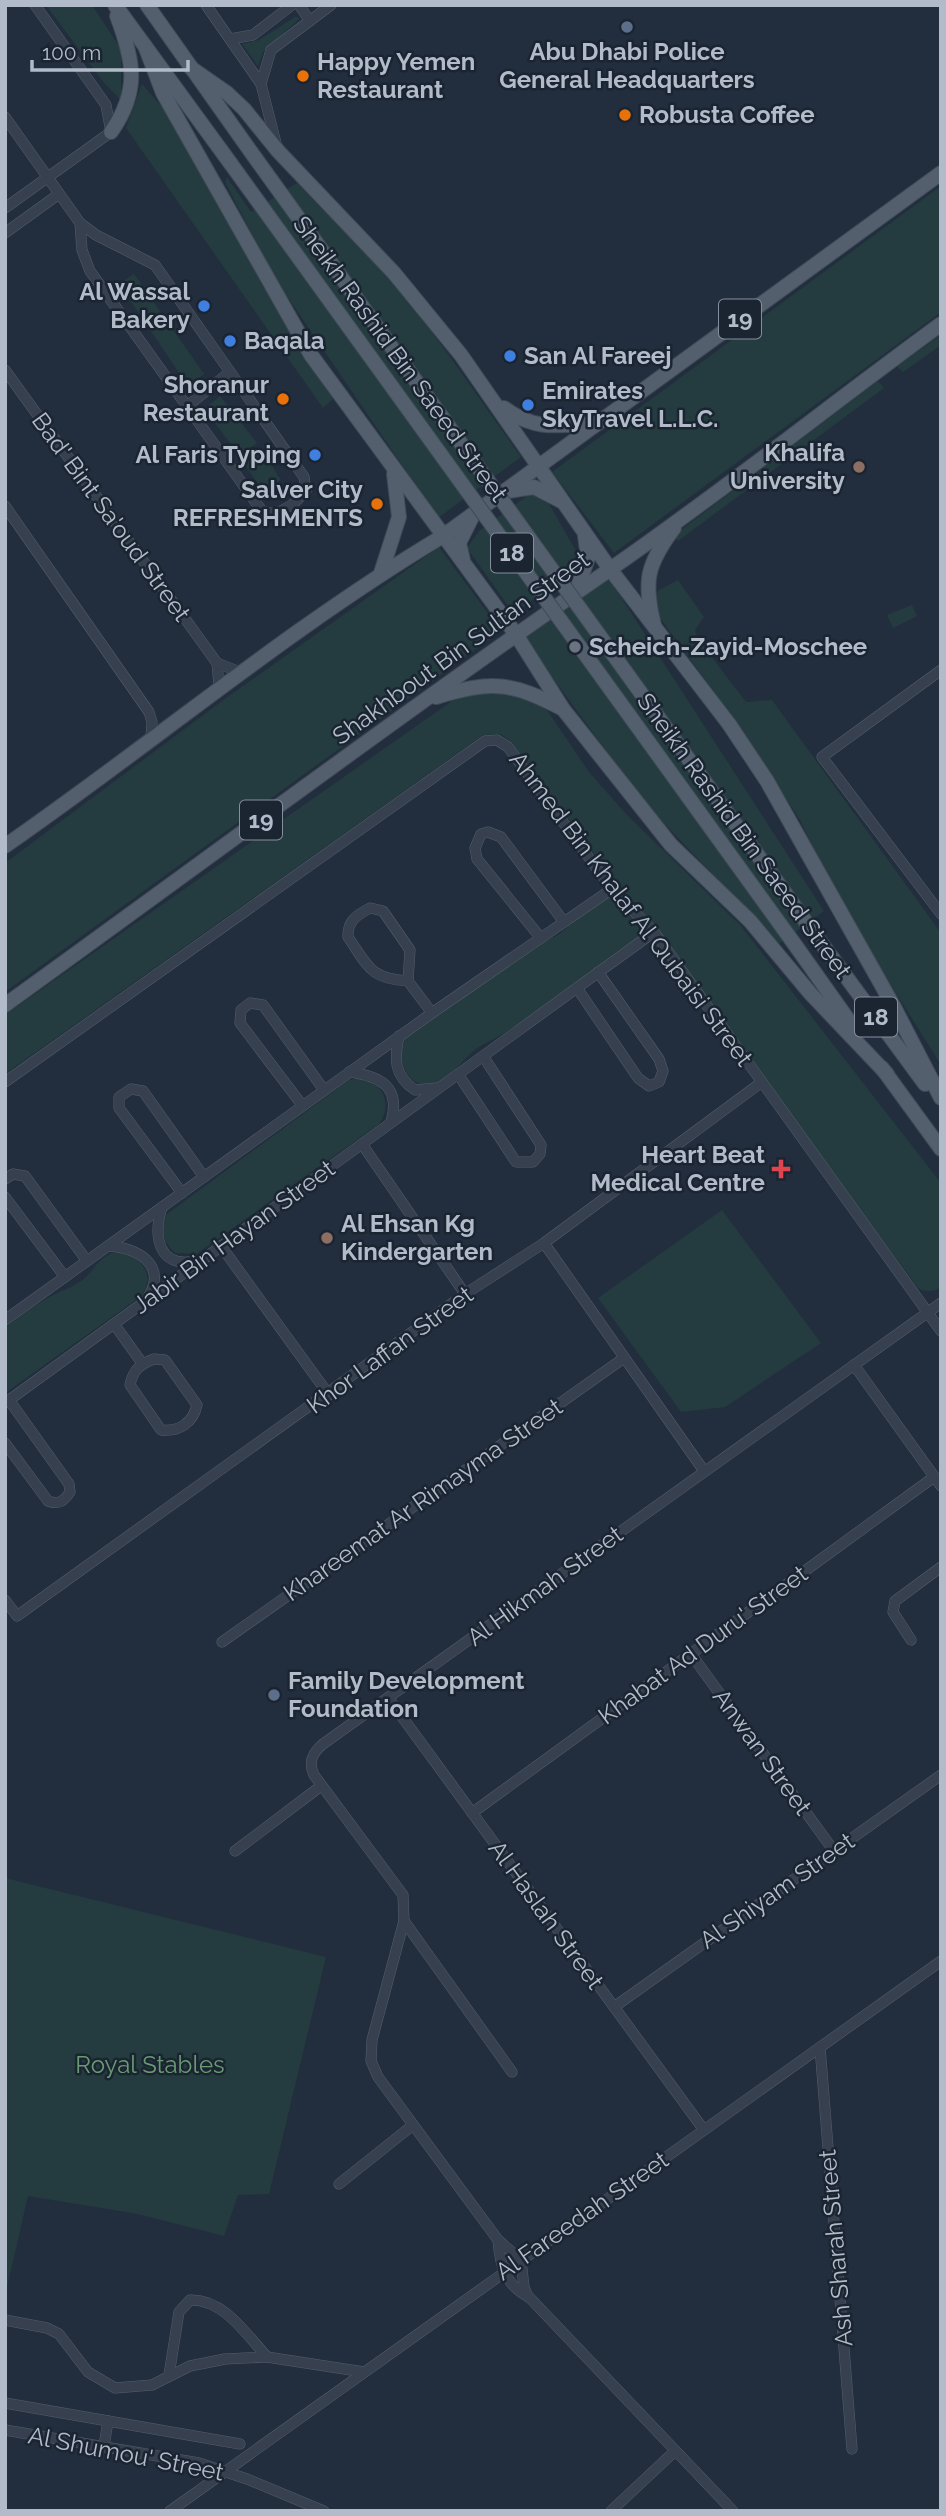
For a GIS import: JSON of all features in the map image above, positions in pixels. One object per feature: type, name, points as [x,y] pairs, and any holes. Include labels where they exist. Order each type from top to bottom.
[{"type":"main road","points":[[111,132],[126,110],[132,65],[114,5]]},
{"type":"main road","name":"Sheikh Rashid Bin Saeed Street","points":[[114,5],[232,164],[941,1149]]},
{"type":"main road","name":"Sheikh Rashid Bin Saeed Street","points":[[147,5],[811,929],[941,1105]]},
{"type":"main road","points":[[145,46],[163,93],[311,355],[496,606],[563,709],[671,845],[750,921],[810,993],[887,1074]]},
{"type":"main road","points":[[191,68],[227,93],[417,299],[540,465],[656,634],[729,724],[767,781],[894,1007],[941,1098]]},
{"type":"main road","name":"19","points":[[5,846],[219,686],[380,573],[443,536],[941,173]]},
{"type":"main road","name":"Shakhbout Bin Sultan Street","points":[[5,1005],[428,700],[515,633],[610,569],[941,324]]},
{"type":"main road","points":[[492,400],[520,420],[536,426],[599,422]]},
{"type":"main road","points":[[380,573],[398,517],[393,469]]},
{"type":"main road","points":[[502,493],[534,487],[566,503]]},
{"type":"main road","points":[[464,563],[459,543],[474,513]]},
{"type":"main road","points":[[656,634],[647,597],[648,575],[660,547],[684,514]]},
{"type":"main road","points":[[576,592],[588,558],[583,530]]},
{"type":"main road","points":[[496,606],[515,617],[544,614]]},
{"type":"main road","points":[[428,700],[467,689],[504,685],[536,695],[563,709]]},
{"type":"street","points":[[5,208],[111,132],[106,105],[35,5]]},
{"type":"street","points":[[206,5],[261,84],[278,151]]},
{"type":"street","points":[[230,39],[253,35],[292,5]]},
{"type":"street","points":[[299,5],[310,20]]},
{"type":"street","points":[[261,84],[271,50],[331,5]]},
{"type":"street","points":[[5,117],[80,223],[112,244],[155,265],[304,477],[306,491],[292,505],[275,514],[262,511],[90,271],[82,250],[80,223]]},
{"type":"street","points":[[5,233],[59,194]]},
{"type":"street","name":"Bad' Bint Sa'oud Street","points":[[5,369],[217,663]]},
{"type":"street","points":[[186,407],[230,372]]},
{"type":"street","points":[[5,506],[149,712],[152,722],[151,737]]},
{"type":"street","points":[[219,686],[217,663],[240,671]]},
{"type":"street","points":[[941,670],[822,757],[941,914]]},
{"type":"street","name":"Ahmed Bin Khalaf Al Qubaisi Street","points":[[5,1082],[485,741],[497,740],[508,747],[612,888],[654,932],[941,1331]]},
{"type":"street","points":[[540,937],[477,859],[475,848],[481,834],[488,832],[501,838],[564,922]]},
{"type":"street","points":[[5,1320],[302,1105],[612,888]]},
{"type":"street","points":[[408,981],[386,980],[374,975],[348,937],[350,922],[359,914],[370,908],[383,911],[410,950],[408,981],[432,1013]]},
{"type":"street","name":"Jabir Bin Hayan Street","points":[[5,1443],[47,1502],[55,1504],[65,1500],[70,1492],[69,1484],[7,1401],[654,932]]},
{"type":"street","points":[[577,988],[638,1078],[649,1086],[659,1082],[663,1071],[659,1059],[598,972]]},
{"type":"street","points":[[302,1105],[240,1023],[242,1010],[250,1003],[263,1004],[324,1090]]},
{"type":"street","points":[[399,1036],[395,1056],[400,1076],[410,1086],[421,1091],[440,1087]]},
{"type":"street","points":[[458,1074],[516,1161],[533,1162],[540,1154],[541,1145],[483,1056]]},
{"type":"street","points":[[349,1072],[369,1074],[388,1088],[395,1108],[391,1123]]},
{"type":"street","name":"Khor Laffan Street","points":[[5,1600],[17,1616],[328,1395],[464,1294],[544,1243],[762,1082]]},
{"type":"street","points":[[181,1193],[119,1108],[119,1097],[131,1089],[143,1091],[204,1177]]},
{"type":"street","points":[[362,1143],[464,1294]]},
{"type":"street","points":[[5,1179],[13,1174],[24,1176],[87,1261]]},
{"type":"street","points":[[5,1197],[65,1277]]},
{"type":"street","points":[[162,1207],[156,1234],[158,1245],[173,1259],[186,1263],[201,1260]]},
{"type":"street","points":[[544,1243],[704,1471]]},
{"type":"street","points":[[108,1246],[133,1248],[147,1261],[154,1278],[154,1288],[146,1301]]},
{"type":"street","points":[[221,1246],[328,1395]]},
{"type":"street","name":"Al Hikmah Street","points":[[521,2260],[498,2240],[378,2077],[371,2061],[372,2040],[404,1921],[403,1895],[321,1786],[310,1768],[310,1760],[316,1749],[941,1303]]},
{"type":"street","points":[[114,1324],[142,1363]]},
{"type":"street","name":"Khareemat Ar Rimayma Street","points":[[222,1642],[624,1358]]},
{"type":"street","points":[[154,1359],[165,1360],[197,1405],[195,1415],[185,1425],[171,1431],[161,1430],[130,1385],[132,1374],[142,1363],[154,1359]]},
{"type":"street","points":[[855,1365],[941,1486]]},
{"type":"street","name":"Khabat Ad Duru' Street","points":[[472,1813],[934,1477]]},
{"type":"street","points":[[911,1640],[892,1612],[895,1601],[941,1567]]},
{"type":"street","name":"Anwan Street","points":[[691,1654],[834,1851]]},
{"type":"street","name":"Al Haslah Street","points":[[389,1699],[704,2130]]},
{"type":"street","name":"Al Shiyam Street","points":[[614,2007],[941,1774]]},
{"type":"street","points":[[235,1851],[321,1786]]},
{"type":"street","name":"Al Hikmah Street","points":[[404,1921],[512,2072]]},
{"type":"street","name":"Al Fareedah Street","points":[[170,2511],[941,1961]]},
{"type":"street","name":"Ash Sharah Street","points":[[820,2047],[852,2449]]},
{"type":"street","points":[[338,2184],[413,2125]]},
{"type":"street","name":"Al Hikmah Street","points":[[498,2240],[504,2272]]},
{"type":"street","points":[[521,2260],[524,2287],[529,2297]]},
{"type":"street","points":[[504,2272],[513,2286],[529,2297],[733,2511]]},
{"type":"street","points":[[169,2375],[180,2312],[190,2300],[207,2301],[229,2315],[267,2357]]},
{"type":"street","points":[[5,2320],[47,2328],[59,2334],[88,2372],[115,2388],[152,2385],[190,2366],[225,2359],[267,2357],[365,2372]]},
{"type":"street","points":[[5,2403],[240,2444]]},
{"type":"street","points":[[104,2446],[108,2421]]},
{"type":"street","name":"Al Shumou' Street","points":[[5,2430],[182,2460],[225,2473],[324,2511]]},
{"type":"street","points":[[611,2511],[675,2451]]},
{"type":"green space","points":[[46,5],[92,5],[121,49],[121,100],[104,83]]},
{"type":"green space","points":[[295,17],[300,18],[263,52],[258,66],[242,44],[259,40]]},
{"type":"green space","points":[[142,84],[175,122],[224,206],[262,285],[335,397],[323,408],[126,128]]},
{"type":"green space","points":[[227,177],[251,212],[297,183],[409,299],[521,457],[438,518],[276,280],[225,182]]},
{"type":"green space","points":[[941,186],[941,312],[614,553],[552,472]]},
{"type":"green space","points":[[134,274],[204,374],[188,386],[119,284]]},
{"type":"green space","points":[[941,335],[941,345],[903,372],[897,366]]},
{"type":"green space","points":[[878,381],[884,388],[678,541],[673,536]]},
{"type":"green space","points":[[220,396],[257,443],[240,456],[204,409]]},
{"type":"green space","points":[[262,450],[281,480],[263,492],[243,462]]},
{"type":"green space","points":[[534,491],[544,495],[581,560],[577,566],[518,611],[511,610],[467,548],[479,531]]},
{"type":"green space","points":[[439,547],[501,631],[5,992],[5,863],[226,698]]},
{"type":"green space","points":[[608,577],[824,911],[779,944],[644,802],[524,639]]},
{"type":"green space","points":[[678,580],[704,617],[695,630],[698,639],[746,702],[772,700],[941,933],[941,1065],[838,900],[800,820],[743,731],[657,614],[654,597],[659,590]]},
{"type":"green space","points":[[912,605],[917,616],[893,628],[887,615]]},
{"type":"green space","points":[[501,690],[534,700],[547,710],[589,772],[627,815],[741,926],[941,1183],[941,1287],[930,1291],[918,1288],[512,743],[501,734],[483,735],[5,1074],[5,1015],[452,701],[465,695]]},
{"type":"green space","points":[[611,894],[639,920],[642,927],[638,938],[536,1013],[477,1048],[441,1080],[426,1085],[411,1079],[403,1065],[402,1048],[405,1039],[541,941],[560,934],[585,909]]},
{"type":"green space","points":[[370,1079],[383,1094],[386,1106],[379,1124],[196,1254],[175,1253],[167,1244],[164,1235],[163,1225],[167,1214],[349,1080]]},
{"type":"green space","points":[[722,1210],[821,1343],[725,1407],[681,1412],[598,1298]]},
{"type":"green space","points":[[118,1251],[134,1257],[144,1268],[147,1282],[140,1297],[5,1393],[5,1328],[41,1302],[85,1278],[103,1258]]},
{"type":"green space","name":"Royal Stables","points":[[5,1878],[326,1957],[269,2194],[238,2195],[224,2236],[138,2214],[28,2196],[5,2296]]},
{"type":"place","name":"Abu Dhabi Police General Headquarters","points":[[627,27]]},
{"type":"place","name":"Happy Yemen Restaurant","points":[[303,76]]},
{"type":"place","name":"Robusta Coffee","points":[[625,115]]},
{"type":"place","name":"Al Wassal Bakery","points":[[204,306]]},
{"type":"place","name":"Baqala","points":[[230,341]]},
{"type":"place","name":"San Al Fareej","points":[[510,356]]},
{"type":"place","name":"Shoranur Restaurant","points":[[283,399]]},
{"type":"place","name":"Emirates SkyTravel L.L.C.","points":[[528,405]]},
{"type":"place","name":"Al Faris Typing","points":[[315,455]]},
{"type":"place","name":"Khalifa University","points":[[859,467]]},
{"type":"place","name":"Salver City REFRESHMENTS","points":[[377,504]]},
{"type":"place","name":"Scheich-Zayid-Moschee","points":[[575,647]]},
{"type":"place","name":"Heart Beat Medical Centre","points":[[781,1169]]},
{"type":"place","name":"Al Ehsan Kg Kindergarten","points":[[327,1238]]},
{"type":"place","name":"Family Development Foundation","points":[[274,1695]]}]
